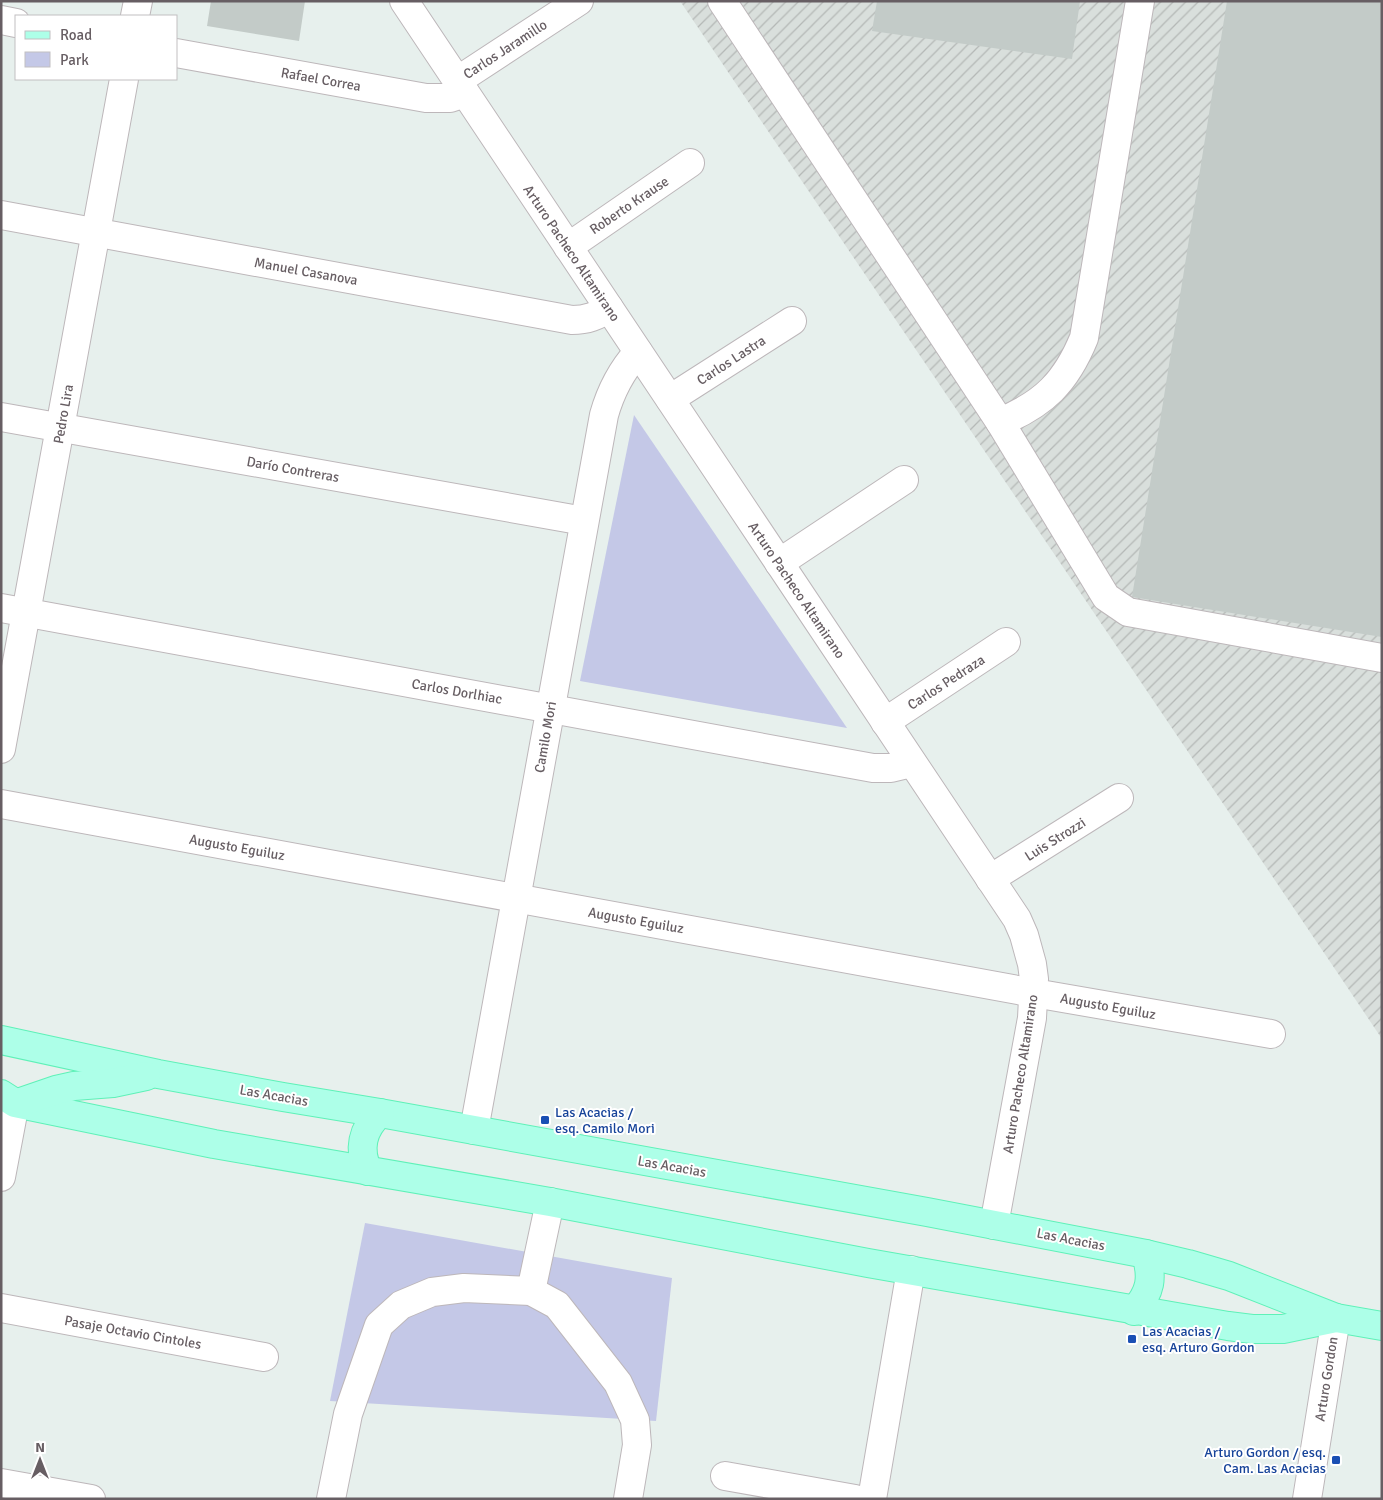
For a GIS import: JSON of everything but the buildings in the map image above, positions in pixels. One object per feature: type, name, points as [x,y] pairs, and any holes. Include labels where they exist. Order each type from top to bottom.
[{"type":"main road","name":"Las Acacias","points":[[1,1040],[158,1074],[474,1130],[1146,1254],[1229,1276],[1336,1318],[1382,1326]]},
{"type":"main road","points":[[6,1100],[65,1088],[113,1083],[158,1074]]},
{"type":"main road","name":"Las Acacias","points":[[6,1100],[214,1144],[550,1202],[1134,1311],[1260,1330],[1283,1329],[1336,1318]]},
{"type":"main road","points":[[368,1171],[363,1161],[363,1140],[368,1126],[380,1113]]},
{"type":"main road","points":[[1134,1311],[1142,1302],[1150,1281],[1150,1267],[1146,1254]]},
{"type":"street","points":[[135,15],[138,1]]},
{"type":"street","name":"Arturo Pacheco Altamirano","points":[[404,1],[1017,919],[1024,935],[1032,964],[1034,994],[1032,1018],[1016,1113],[994,1225]]},
{"type":"street","name":"Carlos Jaramillo","points":[[461,87],[579,1]]},
{"type":"street","points":[[722,1],[1000,422],[1106,597],[1128,612],[1382,658]]},
{"type":"street","points":[[1000,422],[1037,404],[1052,390],[1066,374],[1084,338],[1140,1]]},
{"type":"street","points":[[1,20],[15,23]]},
{"type":"street","name":"Rafael Correa","points":[[178,52],[426,98],[450,98],[461,87]]},
{"type":"street","name":"Pedro Lira","points":[[1,749],[14,611],[60,428],[124,80]]},
{"type":"street","name":"Roberto Krause","points":[[568,247],[690,163]]},
{"type":"street","name":"Manuel Casanova","points":[[1,215],[572,320],[588,319],[599,315],[609,308]]},
{"type":"street","name":"Carlos Lastra","points":[[670,399],[792,321]]},
{"type":"street","name":"Camilo Mori","points":[[474,1130],[604,415],[609,396],[622,372],[638,352]]},
{"type":"street","name":"Darío Contreras","points":[[1,417],[584,521]]},
{"type":"street","points":[[778,563],[904,480]]},
{"type":"street","name":"Carlos Dorlhiac","points":[[14,611],[873,768],[891,768],[912,763]]},
{"type":"street","name":"Carlos Pedraza","points":[[885,722],[1006,642]]},
{"type":"street","name":"Luis Strozzi","points":[[990,879],[1119,798]]},
{"type":"street","name":"Augusto Eguiluz","points":[[1,804],[1034,994],[1271,1034]]},
{"type":"street","points":[[1,1177],[6,1100]]},
{"type":"street","points":[[531,1291],[550,1202]]},
{"type":"street","points":[[872,1499],[911,1270]]},
{"type":"street","points":[[331,1499],[348,1414],[379,1324],[401,1305],[432,1292],[464,1288],[531,1291],[557,1305],[618,1383],[635,1420],[637,1445],[628,1499]]},
{"type":"street","name":"Pasaje Octavio Cintoles","points":[[1,1308],[264,1356]]},
{"type":"street","name":"Arturo Gordon","points":[[1307,1499],[1336,1318]]},
{"type":"street","points":[[725,1476],[855,1499]]},
{"type":"street","points":[[1,1482],[91,1499]]},
{"type":"shaded area","points":[[680,1],[1382,1],[1382,1039],[1339,975]]},
{"type":"green space","points":[[634,415],[847,728],[580,681]]},
{"type":"green space","points":[[365,1223],[672,1278],[656,1421],[330,1401]]},
{"type":"place","name":"Las Acacias / esq. Camilo Mori","points":[[545,1120]]},
{"type":"place","name":"Las Acacias / esq. Arturo Gordon","points":[[1132,1339]]},
{"type":"place","name":"Arturo Gordon / esq. Cam. Las Acacias","points":[[1336,1460]]}]
